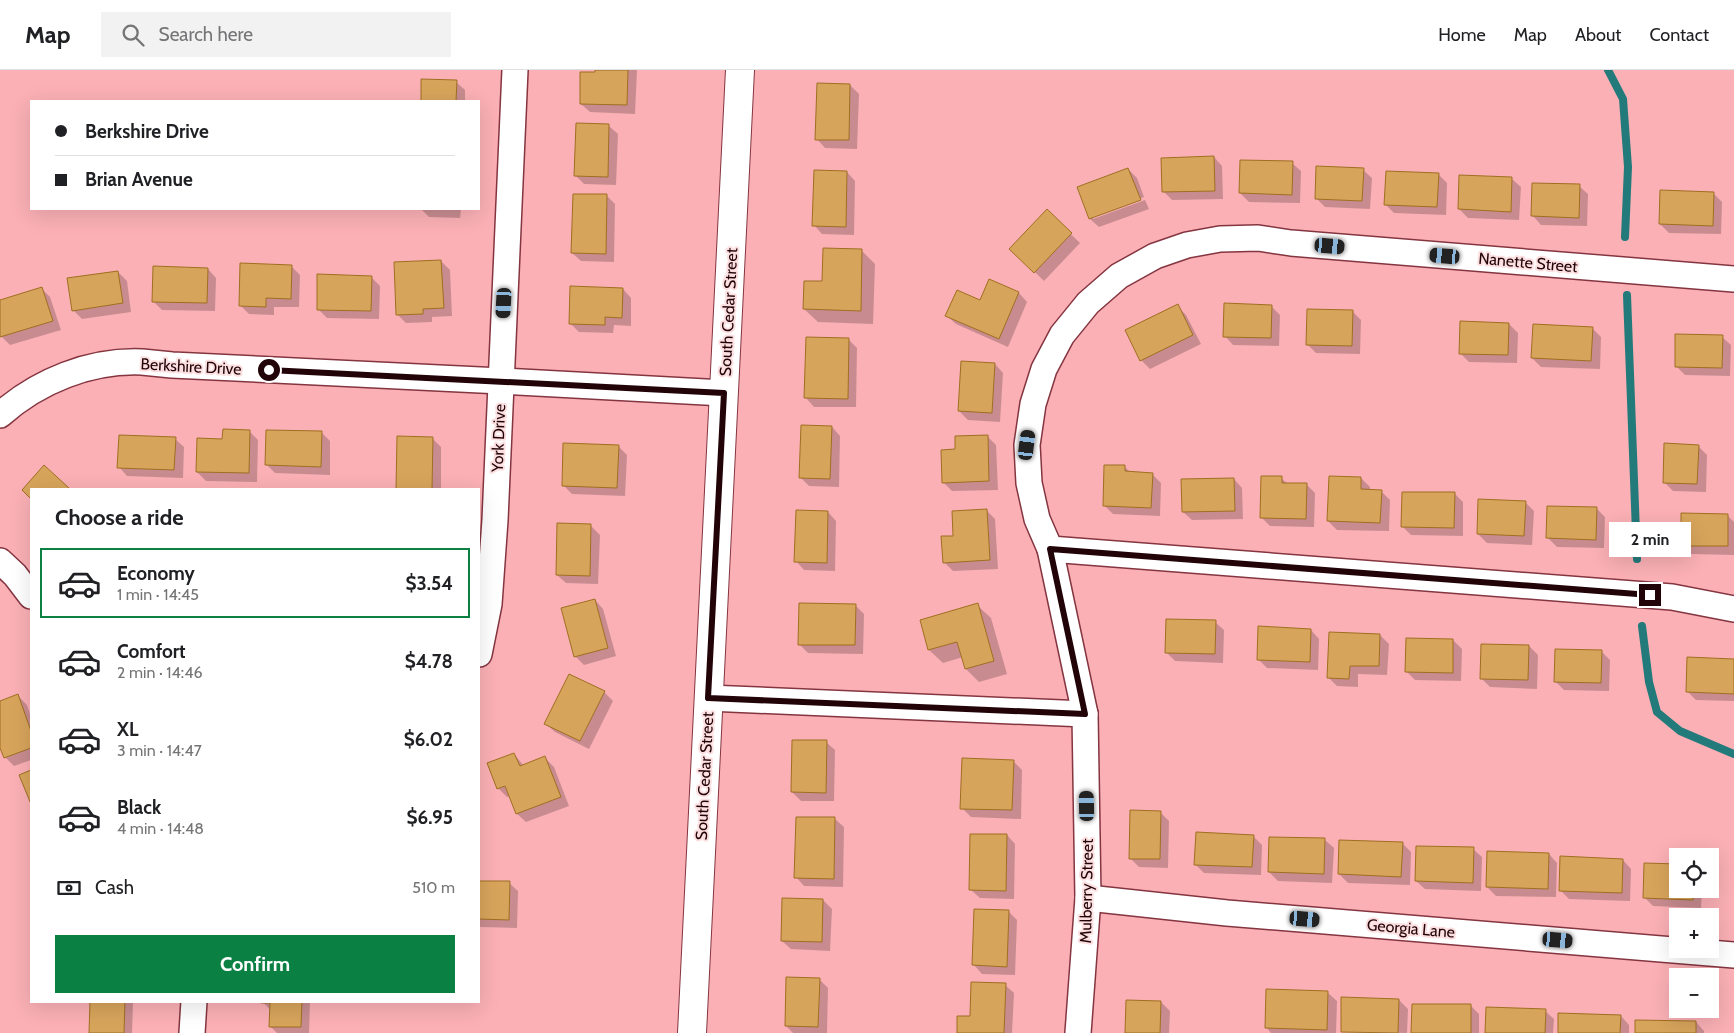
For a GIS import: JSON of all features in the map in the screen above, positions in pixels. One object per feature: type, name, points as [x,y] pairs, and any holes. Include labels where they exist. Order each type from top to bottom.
[{"type":"main road","name":"South Cedar Street","points":[[692,1033],[740,70]]},
{"type":"street","name":"York Drive","points":[[480,649],[489,604],[495,520],[515,70]]},
{"type":"street","name":"Nanette Street","points":[[1145,261],[1187,245],[1220,239],[1258,238],[1291,243],[1734,279]]},
{"type":"street","name":"Mulberry Street","points":[[1078,1033],[1088,898],[1085,714],[1050,549],[1037,519],[1029,482],[1027,445],[1032,404],[1044,369],[1062,335],[1088,303],[1119,276],[1145,261]]},
{"type":"street","name":"Berkshire Drive","points":[[0,415],[14,402],[41,386],[71,373],[105,364],[140,362],[724,393]]},
{"type":"street","points":[[1050,549],[1672,597],[1734,609]]},
{"type":"street","points":[[0,561],[15,575],[30,595]]},
{"type":"street","points":[[708,698],[1085,714]]},
{"type":"street","name":"Georgia Lane","points":[[1088,898],[1227,913],[1734,955]]},
{"type":"street","points":[[192,1033],[194,1003]]},
{"type":"building","points":[[595,70],[628,70],[627,105],[580,104],[580,72],[595,72]]},
{"type":"building","points":[[421,79],[457,80],[456,100],[421,100]]},
{"type":"building","points":[[817,83],[850,84],[849,140],[815,140]]},
{"type":"building","points":[[576,123],[609,124],[608,177],[574,176]]},
{"type":"building","points":[[1214,156],[1215,191],[1162,192],[1161,158]]},
{"type":"building","points":[[1240,160],[1293,161],[1292,195],[1239,193]]},
{"type":"building","points":[[1316,166],[1364,168],[1362,201],[1315,199]]},
{"type":"building","points":[[1128,168],[1141,200],[1089,219],[1077,187]]},
{"type":"building","points":[[814,170],[847,171],[846,227],[812,226]]},
{"type":"building","points":[[1386,171],[1439,173],[1437,207],[1384,205]]},
{"type":"building","points":[[1459,175],[1512,177],[1511,212],[1458,209]]},
{"type":"building","points":[[1532,183],[1580,184],[1579,218],[1531,216]]},
{"type":"building","points":[[1660,190],[1714,192],[1713,226],[1659,224]]},
{"type":"building","points":[[573,194],[607,194],[606,254],[571,253]]},
{"type":"building","points":[[1047,209],[1072,233],[1034,273],[1009,249]]},
{"type":"building","points":[[823,248],[862,249],[861,311],[803,309],[804,281],[822,281]]},
{"type":"building","points":[[441,260],[444,308],[423,309],[423,314],[396,315],[394,262]]},
{"type":"building","points":[[240,263],[292,265],[291,299],[266,298],[266,307],[239,306]]},
{"type":"building","points":[[153,266],[208,268],[207,303],[152,302]]},
{"type":"building","points":[[118,271],[123,303],[72,311],[67,278]]},
{"type":"building","points":[[317,274],[372,276],[371,311],[317,310]]},
{"type":"building","points":[[989,279],[1019,292],[999,339],[945,316],[957,290],[980,300]]},
{"type":"building","points":[[570,286],[623,288],[622,318],[605,317],[605,325],[569,324]]},
{"type":"building","points":[[42,287],[53,321],[0,337],[0,300]]},
{"type":"building","points":[[1224,303],[1272,305],[1271,338],[1223,337]]},
{"type":"building","points":[[1178,304],[1193,335],[1140,361],[1125,330]]},
{"type":"building","points":[[1307,309],[1353,310],[1352,346],[1306,345]]},
{"type":"building","points":[[1460,321],[1509,323],[1508,355],[1459,354]]},
{"type":"building","points":[[1533,324],[1593,327],[1591,361],[1531,358]]},
{"type":"building","points":[[1675,334],[1723,335],[1722,368],[1675,367]]},
{"type":"building","points":[[806,337],[849,338],[848,399],[804,398]]},
{"type":"building","points":[[961,361],[995,363],[992,413],[958,411]]},
{"type":"building","points":[[801,425],[832,426],[830,479],[799,478]]},
{"type":"building","points":[[223,429],[250,430],[249,473],[196,472],[197,438],[222,439]]},
{"type":"building","points":[[266,430],[322,431],[321,467],[265,465]]},
{"type":"building","points":[[119,435],[176,437],[174,470],[117,468]]},
{"type":"building","points":[[988,435],[989,481],[942,483],[941,450],[955,449],[955,436]]},
{"type":"building","points":[[397,436],[433,437],[432,488],[396,488]]},
{"type":"building","points":[[563,443],[619,445],[617,488],[562,486]]},
{"type":"building","points":[[1664,443],[1699,445],[1697,484],[1663,483]]},
{"type":"building","points":[[44,465],[69,488],[30,488],[30,498],[22,490]]},
{"type":"building","points":[[1104,465],[1125,465],[1125,471],[1153,473],[1151,508],[1103,506]]},
{"type":"building","points":[[1261,476],[1282,476],[1282,483],[1307,483],[1306,519],[1260,518]]},
{"type":"building","points":[[1329,476],[1361,477],[1361,489],[1382,490],[1380,523],[1327,521]]},
{"type":"building","points":[[1234,478],[1235,511],[1182,512],[1181,479]]},
{"type":"building","points":[[1402,492],[1455,492],[1454,528],[1401,527]]},
{"type":"building","points":[[1478,499],[1526,501],[1524,536],[1477,534]]},
{"type":"building","points":[[1547,506],[1597,507],[1596,540],[1546,538]]},
{"type":"building","points":[[987,509],[990,560],[943,563],[941,536],[953,536],[952,511]]},
{"type":"building","points":[[796,510],[828,511],[827,563],[794,562]]},
{"type":"building","points":[[1681,513],[1728,514],[1728,546],[1681,546]]},
{"type":"building","points":[[557,523],[591,524],[590,576],[556,575]]},
{"type":"building","points":[[595,599],[608,648],[574,657],[561,608]]},
{"type":"building","points":[[799,603],[856,604],[855,645],[798,645]]},
{"type":"building","points":[[978,603],[994,661],[965,669],[957,642],[928,650],[920,620]]},
{"type":"building","points":[[1166,619],[1216,620],[1215,654],[1165,653]]},
{"type":"building","points":[[1258,626],[1311,629],[1310,662],[1257,660]]},
{"type":"building","points":[[1329,632],[1380,634],[1379,666],[1350,666],[1349,679],[1327,678]]},
{"type":"building","points":[[1406,638],[1453,639],[1453,673],[1405,672]]},
{"type":"building","points":[[1481,644],[1529,645],[1528,680],[1480,679]]},
{"type":"building","points":[[1555,649],[1602,650],[1601,683],[1554,682]]},
{"type":"building","points":[[1687,657],[1734,659],[1734,694],[1686,692]]},
{"type":"building","points":[[569,674],[605,691],[580,741],[544,724]]},
{"type":"building","points":[[18,694],[30,728],[30,748],[4,758],[0,748],[0,701]]},
{"type":"building","points":[[792,740],[827,740],[826,793],[791,792]]},
{"type":"building","points":[[514,753],[520,766],[545,756],[561,797],[516,814],[505,786],[497,789],[487,763]]},
{"type":"building","points":[[962,758],[1014,760],[1012,810],[960,809]]},
{"type":"building","points":[[30,770],[30,802],[19,775]]},
{"type":"building","points":[[1130,810],[1161,811],[1160,859],[1129,859]]},
{"type":"building","points":[[796,817],[835,817],[834,879],[794,878]]},
{"type":"building","points":[[1196,832],[1254,835],[1252,867],[1194,865]]},
{"type":"building","points":[[970,834],[1007,834],[1006,891],[969,890]]},
{"type":"building","points":[[1269,837],[1325,838],[1324,874],[1268,872]]},
{"type":"building","points":[[1339,840],[1403,842],[1401,877],[1338,874]]},
{"type":"building","points":[[1416,846],[1474,847],[1473,883],[1415,881]]},
{"type":"building","points":[[1487,851],[1549,853],[1548,889],[1486,887]]},
{"type":"building","points":[[1560,856],[1623,859],[1622,893],[1559,891]]},
{"type":"building","points":[[1644,863],[1669,864],[1669,898],[1693,898],[1693,900],[1643,898]]},
{"type":"building","points":[[480,881],[510,881],[509,920],[480,919]]},
{"type":"building","points":[[782,898],[823,899],[822,942],[781,941]]},
{"type":"building","points":[[974,909],[1009,910],[1007,967],[972,965]]},
{"type":"building","points":[[786,977],[820,978],[818,1027],[785,1026]]},
{"type":"building","points":[[971,982],[1006,983],[1004,1033],[957,1033],[957,1016],[970,1016]]},
{"type":"building","points":[[1266,989],[1328,991],[1327,1030],[1265,1028]]},
{"type":"building","points":[[1341,997],[1399,999],[1398,1033],[1341,1032]]},
{"type":"building","points":[[1126,1000],[1161,1001],[1160,1033],[1125,1033]]},
{"type":"building","points":[[90,1003],[125,1003],[124,1033],[89,1033]]},
{"type":"building","points":[[270,1003],[302,1003],[301,1027],[269,1027]]},
{"type":"building","points":[[1412,1004],[1471,1004],[1471,1033],[1411,1033]]},
{"type":"building","points":[[1486,1007],[1546,1009],[1545,1033],[1485,1033]]},
{"type":"building","points":[[1558,1013],[1621,1015],[1620,1033],[1558,1033]]},
{"type":"building","points":[[1635,1020],[1696,1021],[1696,1033],[1635,1033]]},
{"type":"waterway","points":[[1608,70],[1623,99],[1628,167],[1625,237]]},
{"type":"waterway","points":[[1627,295],[1637,559]]},
{"type":"waterway","points":[[1642,626],[1649,682],[1657,712],[1680,731],[1734,754]]},
{"type":"route","points":[[269,370],[501,380],[724,393],[708,698],[1085,714],[1050,549],[1650,595]]}]
